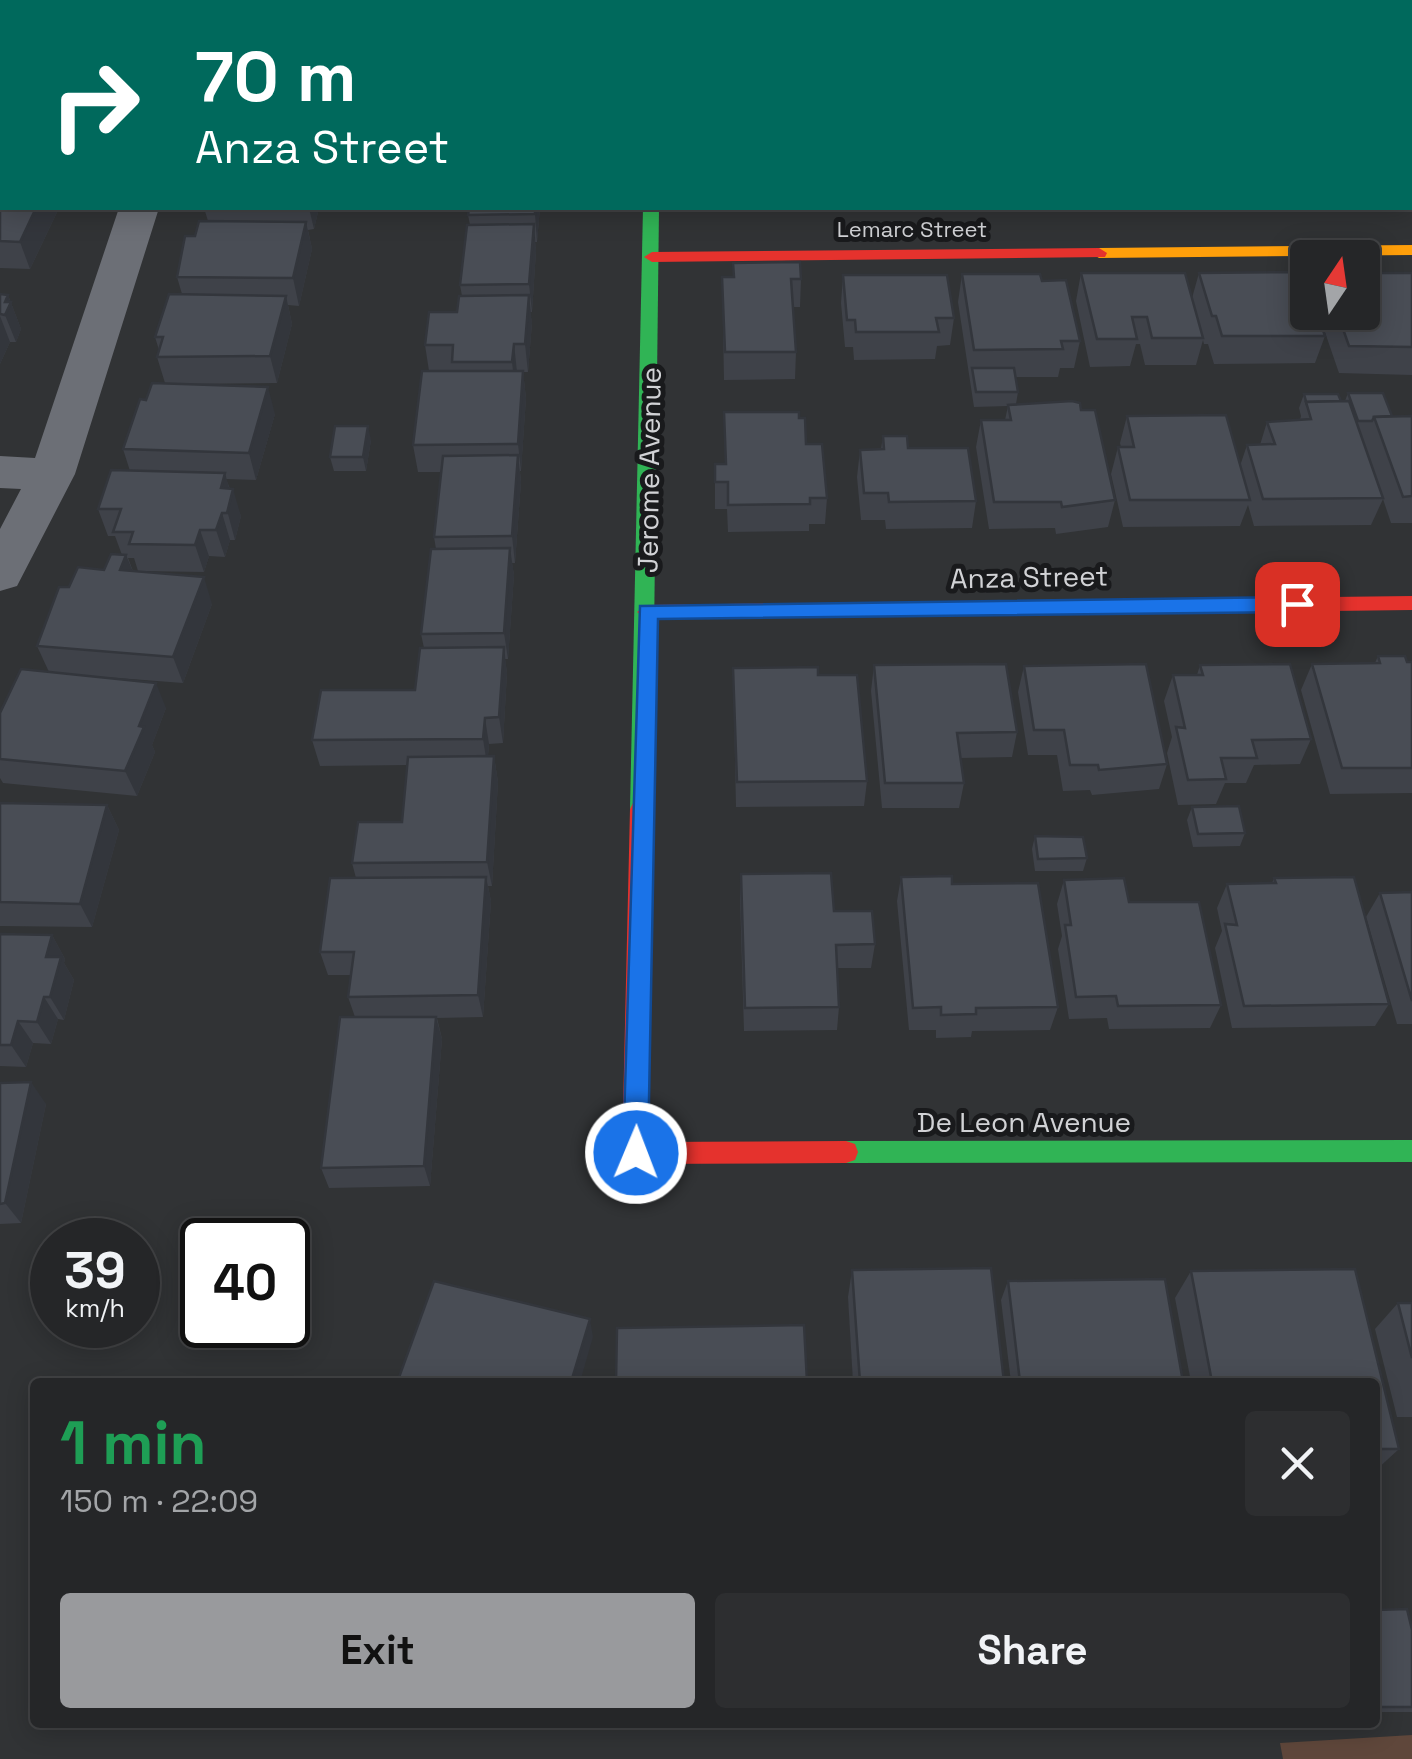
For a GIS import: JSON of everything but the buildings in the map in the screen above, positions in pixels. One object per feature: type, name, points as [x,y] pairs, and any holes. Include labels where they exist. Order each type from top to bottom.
[{"type":"street","points":[[0,574],[52,474],[138,210]]},
{"type":"street","name":"Jerome Avenue","points":[[636,1153],[648,612],[651,210]]},
{"type":"street","name":"Lemarc Street","points":[[652,256],[1412,250]]},
{"type":"street","points":[[0,472],[52,474]]},
{"type":"street","name":"Anza Street","points":[[648,612],[1412,603]]},
{"type":"street","name":"De Leon Avenue","points":[[636,1153],[1412,1150]]},
{"type":"shaded area","points":[[1412,1735],[1412,1759],[1283,1759],[1280,1743]]},
{"type":"traffic: fast","points":[[641,809],[651,210]]},
{"type":"traffic: fast","points":[[846,1152],[1412,1151]]},
{"type":"traffic: slow","points":[[1099,253],[1412,250]]},
{"type":"traffic: jam","points":[[652,257],[1099,253]]},
{"type":"traffic: jam","points":[[647,612],[1412,603]]},
{"type":"traffic: jam","points":[[641,809],[635,1153],[846,1152]]},
{"type":"route","points":[[636,1153],[648,612],[1297,604]]}]
